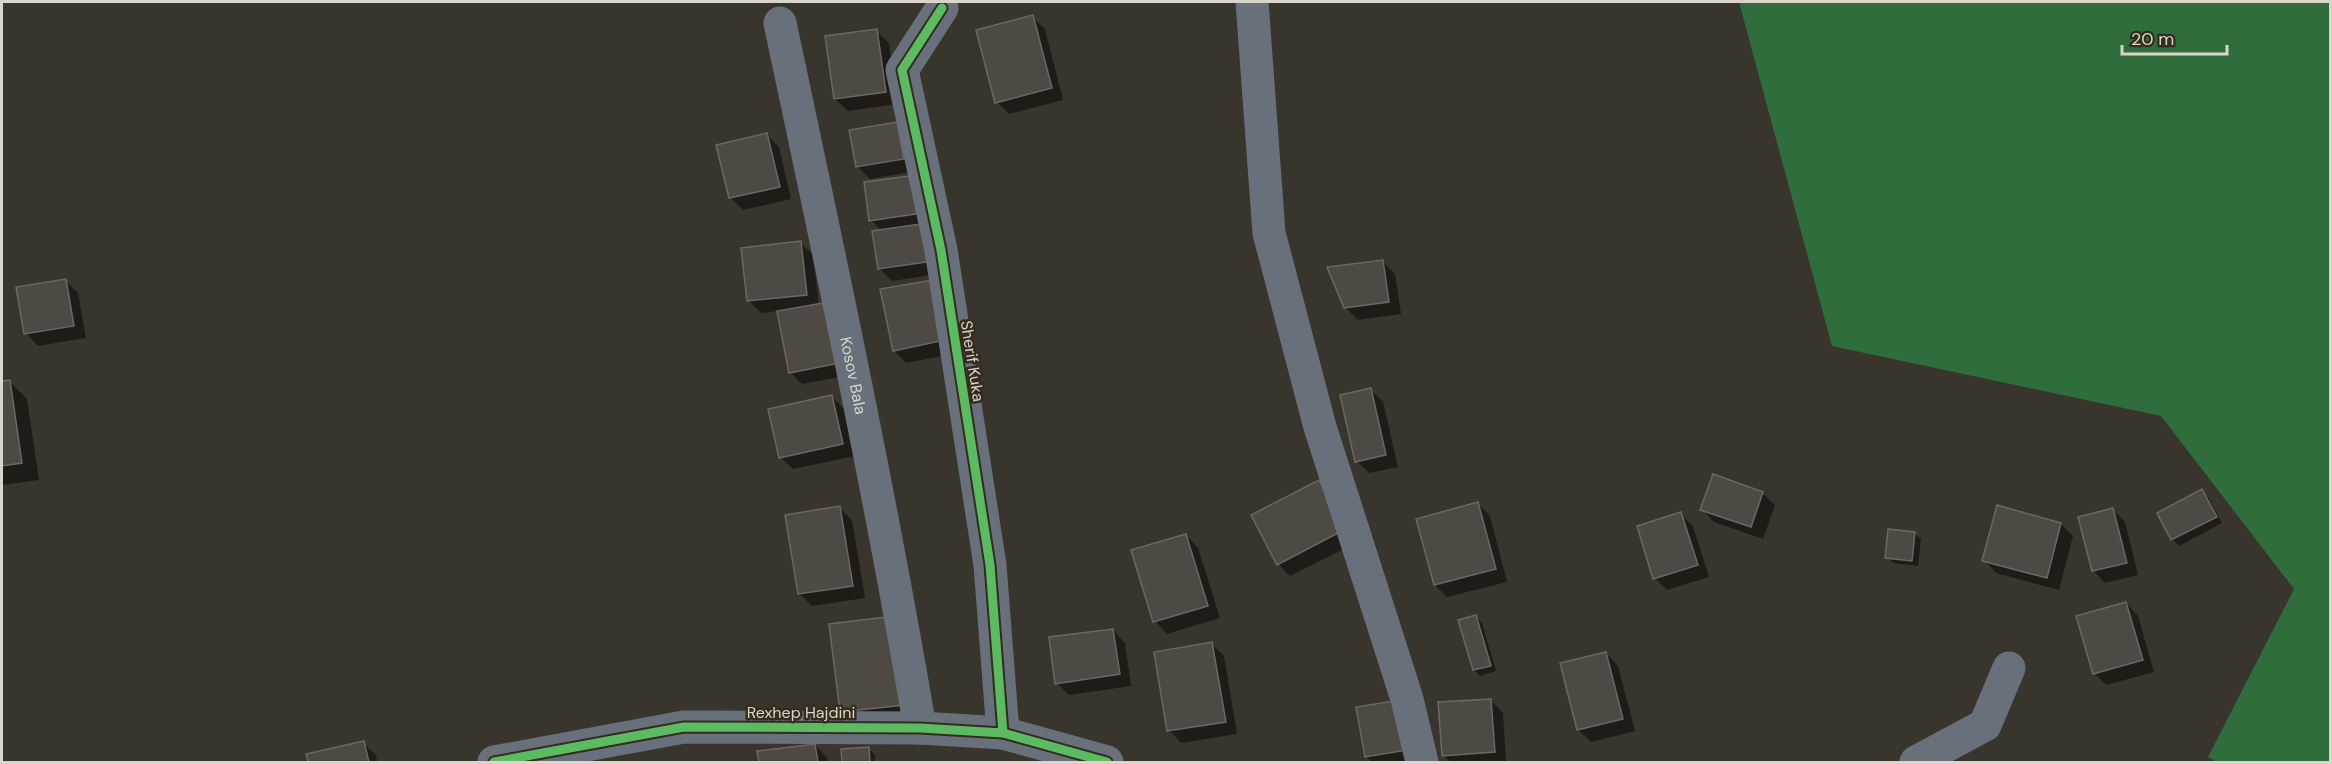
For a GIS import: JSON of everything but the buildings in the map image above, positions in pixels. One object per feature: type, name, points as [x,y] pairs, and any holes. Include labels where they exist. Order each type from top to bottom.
[{"type":"street","points":[[1252,2],[1269,233],[1320,427],[1407,699],[1422,762]]},
{"type":"street","name":"Sherif Kuka","points":[[942,8],[902,70],[940,250],[990,565],[1003,733]]},
{"type":"street","name":"Kosov Bala","points":[[780,23],[859,392],[894,572],[920,728]]},
{"type":"street","points":[[1916,762],[1984,725],[2009,668]]},
{"type":"street","name":"Rexhep Hajdini","points":[[494,762],[684,727],[920,728],[1003,733],[1107,762]]},
{"type":"green space","points":[[1739,2],[2330,2],[2330,762],[2217,762],[2208,757],[2294,589],[2161,416],[1832,346]]},
{"type":"cycle path","points":[[942,8],[902,70],[941,250],[990,565],[1003,733]]},
{"type":"cycle path","points":[[494,762],[684,727],[920,728],[1003,733],[1107,762]]}]
